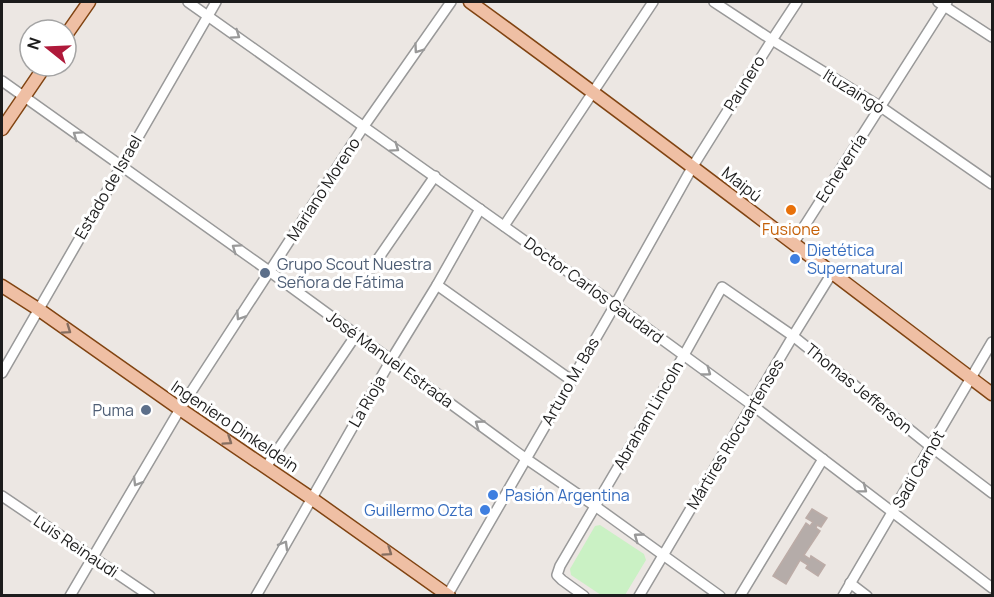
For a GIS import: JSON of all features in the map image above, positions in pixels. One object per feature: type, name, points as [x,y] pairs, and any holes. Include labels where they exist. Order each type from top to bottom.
[{"type":"main road","points":[[78,18],[89,2]]},
{"type":"main road","name":"Maipú","points":[[470,2],[594,91],[993,394]]},
{"type":"main road","points":[[2,129],[36,78]]},
{"type":"main road","name":"Ingeniero Dinkeldein","points":[[2,286],[448,595]]},
{"type":"street","name":"Doctor Carlos Gaudard","points":[[188,2],[615,305],[752,405],[993,588]]},
{"type":"street","name":"Estado de Israel","points":[[2,373],[216,2]]},
{"type":"street","name":"Mariano Moreno","points":[[70,596],[180,409],[364,126],[452,2]]},
{"type":"street","points":[[504,226],[653,2]]},
{"type":"street","name":"Ituzaingó","points":[[714,2],[880,108],[993,184]]},
{"type":"street","name":"Paunero","points":[[693,166],[797,2]]},
{"type":"street","points":[[943,3],[993,37]]},
{"type":"street","name":"Echeverría","points":[[793,244],[880,108],[943,3]]},
{"type":"street","name":"José Manuel Estrada","points":[[2,81],[269,271],[525,459],[720,596]]},
{"type":"street","name":"Arturo M. Bas","points":[[448,595],[693,166]]},
{"type":"street","points":[[371,269],[435,176]]},
{"type":"street","name":"La Rioja","points":[[255,596],[480,209]]},
{"type":"street","name":"Mártires Riocuartenses","points":[[639,596],[832,273]]},
{"type":"street","points":[[437,285],[571,380]]},
{"type":"street","name":"Thomas Jefferson","points":[[722,287],[793,336],[930,446],[993,493]]},
{"type":"street","name":"Abraham Lincoln","points":[[584,596],[557,575],[560,567],[722,287]]},
{"type":"street","points":[[266,467],[356,335]]},
{"type":"street","name":"Sadi Carnot","points":[[843,596],[993,342]]},
{"type":"street","points":[[740,596],[823,459]]},
{"type":"street","name":"Luis Reinaudi","points":[[2,496],[150,596]]},
{"type":"street","points":[[850,583],[867,596]]},
{"type":"green space","points":[[600,525],[644,554],[646,560],[625,595],[601,595],[571,575],[570,569],[595,526]]},
{"type":"building","points":[[812,509],[827,518],[821,527],[817,525],[816,528],[820,531],[804,555],[810,559],[811,556],[825,565],[818,576],[806,568],[808,565],[800,560],[786,584],[773,576],[806,523],[810,526],[813,522],[806,518]]},
{"type":"place","name":"Fusione","points":[[791,210]]},
{"type":"place","name":"Dietética Supernatural","points":[[795,259]]},
{"type":"place","name":"Grupo Scout Nuestra Señora de Fátima","points":[[265,273]]},
{"type":"place","name":"Puma","points":[[146,410]]},
{"type":"place","name":"Pasión Argentina","points":[[493,495]]},
{"type":"place","name":"Guillermo Ozta","points":[[485,510]]}]
